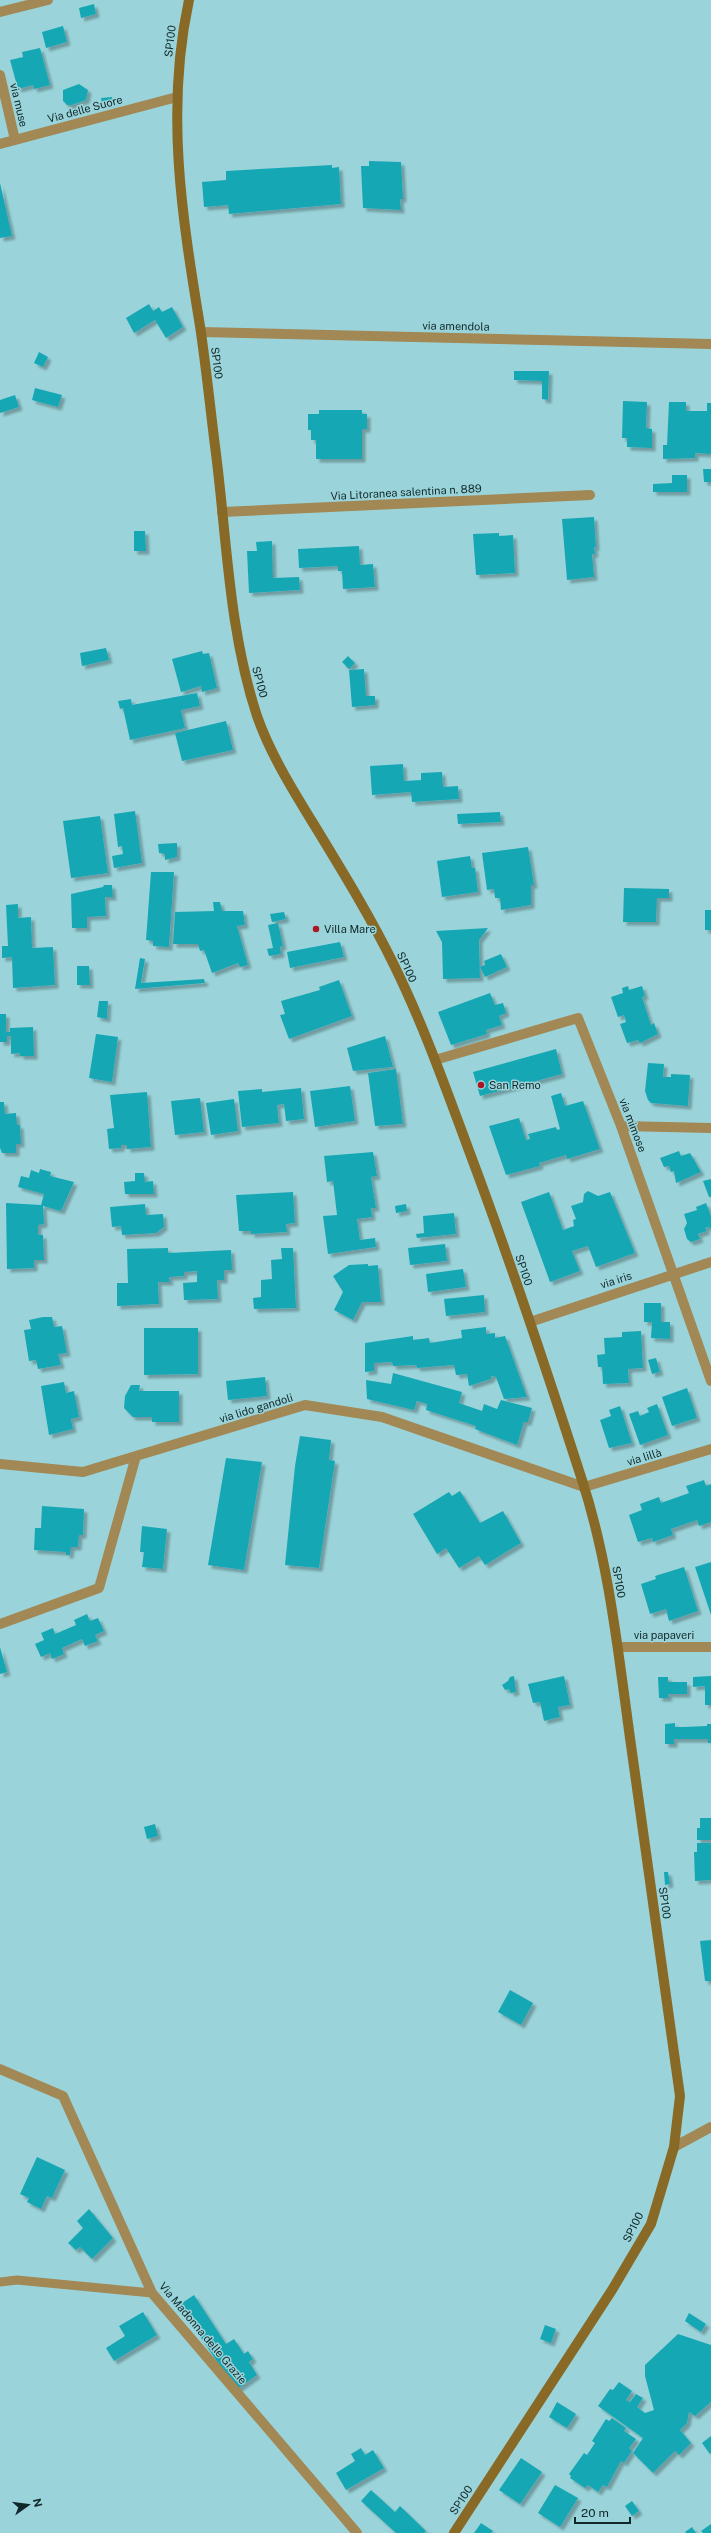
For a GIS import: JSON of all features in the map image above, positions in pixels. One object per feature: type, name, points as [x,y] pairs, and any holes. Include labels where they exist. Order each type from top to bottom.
[{"type":"main road","name":"SP100","points":[[189,0],[183,30],[177,97],[177,162],[183,224],[201,332],[237,642],[258,719],[286,779],[365,911],[395,967],[435,1060],[530,1322],[584,1487],[604,1566],[618,1647],[680,2096],[674,2147],[651,2224],[612,2290],[454,2533]]},
{"type":"street","points":[[0,12],[48,0]]},
{"type":"street","name":"via muse","points":[[0,75],[16,140]]},
{"type":"street","name":"Via delle Suore","points":[[0,144],[177,97]]},
{"type":"street","name":"via amendola","points":[[201,332],[711,344]]},
{"type":"street","name":"Via Litoranea salentina n. 889","points":[[222,512],[590,495]]},
{"type":"street","name":"via mimose","points":[[435,1060],[578,1018],[621,1126],[675,1274],[711,1381]]},
{"type":"street","points":[[621,1126],[711,1128]]},
{"type":"street","name":"via iris","points":[[530,1322],[711,1262]]},
{"type":"street","name":"via lido gandoli","points":[[0,1464],[83,1472],[305,1405],[382,1417],[584,1487]]},
{"type":"street","name":"via lillà","points":[[584,1487],[711,1449]]},
{"type":"street","points":[[0,1624],[98,1588],[136,1456]]},
{"type":"street","name":"via papaveri","points":[[618,1647],[711,1647]]},
{"type":"street","name":"Via Madonna delle Grazie","points":[[0,2069],[63,2096],[152,2293],[357,2533]]},
{"type":"street","points":[[674,2147],[711,2127]]},
{"type":"lane","points":[[0,2282],[17,2280],[152,2293]]},
{"type":"building","points":[[94,4],[96,14],[81,18],[79,8]]},
{"type":"building","points":[[63,26],[67,42],[46,48],[42,32]]},
{"type":"building","points":[[40,48],[50,85],[34,89],[33,85],[18,89],[10,60],[23,57],[22,52]]},
{"type":"building","points":[[79,84],[88,90],[86,100],[72,105],[67,105],[63,101],[63,90]]},
{"type":"building","points":[[112,97],[113,102],[102,104],[101,98]]},
{"type":"building","points":[[369,161],[401,162],[403,199],[400,199],[401,210],[363,208],[361,166],[369,166]]},
{"type":"building","points":[[332,165],[332,168],[339,167],[341,204],[229,214],[228,205],[204,207],[202,182],[226,180],[226,171]]},
{"type":"building","points":[[0,183],[12,236],[0,238]]},
{"type":"building","points":[[149,304],[153,311],[159,307],[162,312],[172,307],[183,327],[166,338],[155,320],[134,333],[126,318]]},
{"type":"building","points":[[39,352],[48,357],[43,367],[34,363]]},
{"type":"building","points":[[514,371],[549,371],[548,400],[542,399],[542,381],[514,380]]},
{"type":"building","points":[[35,388],[62,395],[58,407],[32,400]]},
{"type":"building","points":[[15,395],[19,407],[0,413],[0,400]]},
{"type":"building","points":[[623,401],[647,402],[646,428],[652,429],[652,448],[627,447],[627,438],[622,438]]},
{"type":"building","points":[[669,402],[686,402],[686,411],[707,411],[707,403],[711,403],[711,454],[695,453],[695,458],[663,459],[663,445],[667,445]]},
{"type":"building","points":[[319,410],[362,410],[362,414],[367,414],[367,429],[362,429],[362,459],[316,459],[316,440],[311,440],[311,430],[308,430],[308,414],[319,414]]},
{"type":"building","points":[[703,469],[711,469],[711,482],[704,482]]},
{"type":"building","points":[[672,475],[687,475],[687,492],[653,492],[653,484],[672,483]]},
{"type":"building","points":[[594,517],[596,547],[594,547],[595,554],[592,554],[594,577],[567,580],[562,519]]},
{"type":"building","points":[[134,531],[145,531],[146,551],[134,551]]},
{"type":"building","points":[[499,533],[499,536],[513,535],[515,573],[476,575],[473,534]]},
{"type":"building","points":[[272,541],[273,578],[299,577],[300,590],[249,593],[247,551],[257,551],[256,542]]},
{"type":"building","points":[[359,546],[360,565],[373,564],[375,587],[343,589],[342,571],[338,571],[338,566],[299,568],[298,549]]},
{"type":"building","points":[[106,648],[109,660],[82,666],[80,653]]},
{"type":"building","points":[[202,651],[203,654],[209,653],[217,688],[202,692],[201,686],[181,692],[172,659]]},
{"type":"building","points":[[348,656],[355,663],[349,669],[342,662]]},
{"type":"building","points":[[364,669],[366,696],[375,696],[375,705],[352,707],[349,670]]},
{"type":"building","points":[[197,693],[200,706],[181,710],[185,728],[130,740],[123,708],[120,709],[118,701],[131,699],[132,705]]},
{"type":"building","points":[[226,721],[233,750],[182,761],[175,733]]},
{"type":"building","points":[[403,764],[404,781],[421,780],[421,773],[442,772],[443,787],[458,786],[459,799],[412,802],[411,792],[372,795],[370,766]]},
{"type":"building","points":[[135,811],[142,863],[114,868],[112,856],[123,854],[122,846],[118,847],[114,814]]},
{"type":"building","points":[[500,812],[501,822],[458,824],[457,814]]},
{"type":"building","points":[[100,816],[108,873],[71,878],[63,821]]},
{"type":"building","points":[[177,843],[177,857],[165,860],[165,854],[159,853],[158,844]]},
{"type":"building","points":[[528,847],[534,885],[531,885],[531,905],[501,910],[500,898],[495,898],[494,889],[487,890],[482,853]]},
{"type":"building","points":[[470,856],[472,868],[475,868],[478,892],[442,897],[437,861]]},
{"type":"building","points":[[151,872],[174,872],[169,947],[153,946],[153,941],[146,940]]},
{"type":"building","points":[[104,885],[112,885],[113,897],[105,897],[106,916],[87,917],[87,928],[72,928],[71,894],[103,887]]},
{"type":"building","points":[[624,888],[669,889],[669,898],[657,898],[656,922],[623,922]]},
{"type":"building","points":[[213,902],[220,902],[222,911],[243,911],[245,925],[237,926],[248,965],[240,967],[238,963],[212,973],[204,950],[200,951],[198,944],[173,944],[175,912],[214,911]]},
{"type":"building","points":[[18,904],[18,918],[31,917],[32,948],[53,947],[55,985],[13,988],[12,957],[2,958],[2,946],[8,946],[6,905]]},
{"type":"building","points":[[705,910],[711,910],[711,930],[705,930]]},
{"type":"building","points":[[284,912],[286,919],[272,922],[270,914]]},
{"type":"building","points":[[278,923],[283,946],[280,947],[281,954],[269,956],[267,949],[273,948],[268,925]]},
{"type":"building","points":[[488,928],[479,940],[480,978],[443,979],[442,942],[436,931]]},
{"type":"building","points":[[340,942],[344,957],[290,968],[287,952]]},
{"type":"building","points":[[501,954],[507,967],[485,977],[480,967],[485,965],[484,961]]},
{"type":"building","points":[[140,958],[145,959],[141,983],[204,979],[205,983],[135,989]]},
{"type":"building","points":[[77,966],[89,966],[90,985],[77,985]]},
{"type":"building","points":[[339,980],[352,1016],[289,1039],[280,1015],[285,1014],[281,1001],[320,990],[319,987]]},
{"type":"building","points":[[628,986],[629,990],[642,986],[645,996],[642,997],[651,1025],[654,1023],[658,1034],[640,1043],[638,1040],[627,1043],[620,1024],[626,1022],[624,1015],[618,1017],[611,997],[623,993],[622,988]]},
{"type":"building","points":[[490,993],[495,1005],[503,1003],[506,1013],[499,1016],[502,1025],[486,1030],[487,1034],[451,1045],[438,1012]]},
{"type":"building","points":[[99,1001],[108,1001],[107,1019],[97,1017]]},
{"type":"building","points":[[0,1014],[6,1014],[6,1032],[10,1032],[10,1028],[33,1027],[34,1056],[20,1056],[20,1053],[11,1054],[11,1036],[7,1036],[7,1042],[0,1042]]},
{"type":"building","points":[[96,1034],[118,1037],[112,1082],[89,1078]]},
{"type":"building","points":[[385,1036],[393,1067],[353,1071],[347,1048]]},
{"type":"building","points":[[556,1049],[562,1074],[480,1096],[473,1072]]},
{"type":"building","points":[[648,1063],[664,1064],[663,1077],[671,1077],[671,1074],[690,1075],[688,1106],[651,1103],[648,1100],[645,1091]]},
{"type":"building","points":[[396,1069],[403,1124],[375,1126],[368,1073]]},
{"type":"building","points":[[350,1086],[355,1121],[315,1127],[310,1091]]},
{"type":"building","points":[[301,1088],[304,1119],[286,1121],[284,1104],[277,1105],[279,1123],[242,1127],[238,1091],[262,1089],[262,1092]]},
{"type":"building","points":[[147,1092],[151,1147],[127,1149],[127,1145],[121,1145],[121,1148],[109,1149],[107,1129],[114,1128],[110,1095]]},
{"type":"building","points":[[561,1093],[565,1106],[583,1101],[600,1149],[567,1159],[566,1155],[539,1163],[540,1166],[506,1175],[489,1126],[519,1118],[526,1140],[530,1139],[528,1134],[556,1127],[557,1130],[560,1129],[551,1096]]},
{"type":"building","points":[[200,1098],[204,1132],[175,1135],[171,1101]]},
{"type":"building","points":[[234,1099],[238,1131],[211,1135],[206,1103]]},
{"type":"building","points":[[0,1102],[4,1102],[5,1114],[16,1113],[17,1125],[20,1125],[21,1144],[16,1144],[16,1153],[2,1153],[0,1148]]},
{"type":"building","points":[[679,1151],[681,1156],[690,1153],[701,1172],[676,1183],[674,1171],[671,1172],[669,1166],[664,1167],[660,1158]]},
{"type":"building","points":[[373,1152],[377,1176],[371,1177],[376,1208],[371,1208],[372,1217],[357,1219],[360,1240],[375,1238],[376,1247],[328,1254],[323,1216],[337,1215],[333,1181],[327,1182],[324,1156]]},
{"type":"building","points":[[40,1169],[51,1172],[50,1176],[74,1182],[61,1211],[43,1206],[44,1224],[38,1225],[38,1235],[43,1235],[44,1260],[34,1260],[34,1268],[7,1269],[6,1203],[41,1205],[44,1194],[18,1187],[21,1176],[29,1178],[31,1170],[39,1173]]},
{"type":"building","points":[[135,1173],[144,1173],[145,1182],[153,1181],[154,1194],[125,1194],[124,1182],[135,1181]]},
{"type":"building","points":[[711,1179],[711,1197],[709,1197],[703,1181]]},
{"type":"building","points":[[588,1191],[598,1196],[610,1192],[635,1253],[596,1267],[588,1246],[572,1251],[580,1271],[550,1282],[521,1202],[549,1192],[563,1230],[574,1226],[573,1220],[576,1219],[571,1206],[583,1202],[584,1194]]},
{"type":"building","points":[[293,1192],[295,1223],[286,1224],[287,1232],[251,1234],[251,1231],[239,1231],[236,1195]]},
{"type":"building","points":[[706,1203],[711,1216],[711,1229],[709,1227],[705,1228],[707,1231],[698,1234],[700,1239],[691,1242],[687,1239],[684,1229],[687,1223],[684,1214],[697,1210],[696,1207]]},
{"type":"building","points":[[145,1204],[146,1215],[163,1214],[164,1227],[156,1233],[122,1235],[121,1226],[112,1227],[110,1207]]},
{"type":"building","points":[[406,1204],[407,1211],[396,1213],[395,1206]]},
{"type":"building","points":[[454,1213],[456,1234],[417,1238],[416,1234],[424,1233],[423,1216]]},
{"type":"building","points":[[445,1244],[447,1261],[410,1265],[408,1248]]},
{"type":"building","points":[[168,1248],[168,1253],[231,1250],[232,1270],[224,1270],[224,1280],[217,1280],[218,1299],[184,1300],[183,1283],[197,1282],[197,1271],[184,1272],[184,1276],[169,1277],[170,1282],[158,1282],[159,1304],[117,1306],[117,1283],[128,1283],[127,1249]]},
{"type":"building","points":[[281,1248],[293,1248],[296,1308],[254,1309],[253,1298],[261,1297],[261,1280],[272,1279],[271,1260],[282,1259]]},
{"type":"building","points":[[368,1264],[368,1266],[378,1265],[381,1302],[362,1302],[353,1320],[334,1310],[343,1292],[333,1276],[349,1265]]},
{"type":"building","points":[[463,1269],[466,1287],[428,1292],[426,1274]]},
{"type":"building","points":[[484,1295],[485,1312],[446,1316],[444,1299]]},
{"type":"building","points":[[644,1303],[661,1303],[661,1322],[670,1322],[670,1339],[651,1338],[652,1322],[644,1322]]},
{"type":"building","points":[[52,1317],[54,1327],[62,1326],[67,1353],[58,1354],[61,1365],[38,1369],[36,1360],[29,1361],[24,1330],[31,1329],[29,1320]]},
{"type":"building","points":[[486,1327],[486,1334],[495,1333],[495,1338],[505,1336],[527,1397],[504,1399],[496,1377],[491,1376],[491,1379],[469,1386],[467,1374],[456,1375],[454,1365],[417,1368],[416,1365],[393,1366],[392,1362],[374,1363],[374,1371],[365,1372],[365,1343],[413,1336],[413,1340],[429,1338],[430,1343],[462,1338],[461,1330]]},
{"type":"building","points":[[144,1328],[198,1328],[198,1374],[144,1375]]},
{"type":"building","points":[[641,1331],[643,1368],[628,1369],[629,1383],[603,1384],[602,1367],[598,1367],[597,1355],[605,1354],[604,1338],[622,1337],[622,1332]]},
{"type":"building","points":[[656,1358],[660,1372],[652,1374],[648,1360]]},
{"type":"building","points":[[393,1373],[462,1392],[459,1403],[482,1411],[484,1404],[497,1409],[501,1400],[532,1408],[528,1422],[524,1422],[517,1445],[475,1429],[476,1426],[426,1410],[427,1404],[417,1401],[414,1410],[367,1399],[366,1380],[391,1384]]},
{"type":"building","points":[[265,1377],[267,1396],[228,1400],[226,1381]]},
{"type":"building","points":[[64,1382],[66,1393],[74,1391],[79,1417],[71,1419],[73,1429],[49,1435],[41,1386]]},
{"type":"building","points":[[131,1385],[140,1385],[139,1391],[179,1391],[179,1422],[152,1422],[152,1417],[133,1417],[124,1408],[125,1396]]},
{"type":"building","points":[[687,1388],[697,1418],[672,1426],[662,1397]]},
{"type":"building","points":[[657,1404],[668,1435],[640,1445],[629,1414],[638,1411],[640,1416],[649,1412],[647,1408]]},
{"type":"building","points":[[620,1406],[632,1443],[609,1448],[600,1420],[611,1416],[609,1410]]},
{"type":"building","points":[[300,1436],[331,1440],[329,1460],[335,1461],[319,1568],[285,1565],[295,1466]]},
{"type":"building","points":[[226,1458],[262,1462],[244,1570],[208,1565]]},
{"type":"building","points":[[704,1480],[706,1486],[711,1484],[711,1522],[699,1526],[697,1520],[671,1529],[673,1535],[653,1542],[652,1538],[638,1542],[629,1515],[642,1510],[640,1504],[659,1497],[661,1503],[689,1493],[686,1486]]},
{"type":"building","points":[[460,1491],[480,1523],[503,1511],[521,1543],[485,1565],[479,1556],[459,1568],[446,1548],[437,1554],[413,1514],[449,1492],[452,1496]]},
{"type":"building","points":[[42,1506],[84,1509],[83,1535],[79,1535],[78,1547],[71,1547],[70,1555],[66,1555],[66,1552],[34,1550],[35,1528],[41,1528]]},
{"type":"building","points":[[142,1526],[167,1529],[163,1569],[142,1567],[144,1552],[140,1552]]},
{"type":"building","points":[[711,1562],[711,1615],[695,1567]]},
{"type":"building","points":[[684,1567],[698,1611],[669,1621],[666,1609],[650,1614],[641,1584],[656,1579],[655,1576]]},
{"type":"building","points":[[87,1614],[90,1621],[98,1618],[104,1631],[95,1635],[98,1641],[85,1646],[82,1639],[62,1648],[64,1654],[52,1659],[50,1653],[41,1657],[35,1644],[44,1640],[41,1633],[53,1628],[55,1634],[76,1625],[74,1620]]},
{"type":"building","points":[[0,1647],[7,1672],[0,1674]]},
{"type":"building","points":[[514,1676],[516,1692],[511,1693],[509,1689],[505,1690],[502,1685],[508,1681],[510,1677]]},
{"type":"building","points":[[564,1676],[570,1705],[558,1707],[560,1717],[544,1721],[540,1702],[533,1703],[528,1684]]},
{"type":"building","points":[[711,1676],[711,1705],[705,1705],[705,1686],[693,1687],[693,1677]]},
{"type":"building","points":[[658,1677],[668,1677],[668,1682],[687,1682],[687,1694],[668,1694],[669,1698],[659,1698]]},
{"type":"building","points":[[675,1723],[675,1727],[707,1726],[707,1724],[711,1724],[711,1743],[708,1743],[708,1739],[674,1739],[674,1744],[665,1744],[665,1724]]},
{"type":"building","points":[[700,1818],[711,1818],[711,1840],[697,1840],[697,1828],[700,1828]]},
{"type":"building","points":[[155,1824],[158,1836],[147,1839],[144,1827]]},
{"type":"building","points":[[697,1843],[711,1843],[711,1880],[695,1881],[694,1852],[697,1852]]},
{"type":"building","points":[[664,1872],[668,1872],[670,1884],[665,1885]]},
{"type":"building","points":[[711,1940],[711,1981],[705,1981],[700,1941]]},
{"type":"building","points":[[510,1990],[533,2003],[521,2025],[498,2012]]},
{"type":"building","points":[[37,2157],[65,2170],[52,2198],[47,2196],[41,2209],[27,2202],[29,2198],[20,2194]]},
{"type":"building","points":[[89,2209],[113,2238],[92,2259],[80,2247],[76,2250],[68,2243],[83,2228],[77,2221]]},
{"type":"building","points":[[194,2295],[226,2344],[234,2339],[244,2354],[248,2351],[253,2359],[249,2362],[257,2375],[236,2390],[179,2305]]},
{"type":"building","points":[[143,2312],[157,2335],[114,2361],[106,2348],[125,2336],[119,2326]]},
{"type":"building","points":[[689,2313],[706,2324],[701,2332],[685,2321]]},
{"type":"building","points":[[545,2325],[556,2329],[551,2343],[540,2339]]},
{"type":"building","points":[[678,2334],[711,2345],[711,2402],[695,2416],[689,2412],[687,2423],[680,2430],[691,2443],[679,2455],[675,2451],[653,2473],[633,2453],[643,2438],[598,2406],[610,2389],[613,2390],[619,2382],[632,2391],[626,2400],[630,2402],[636,2394],[643,2398],[637,2407],[645,2413],[654,2410],[645,2376],[645,2365]]},
{"type":"building","points":[[557,2402],[576,2414],[567,2428],[549,2417]]},
{"type":"building","points":[[612,2418],[626,2428],[624,2431],[636,2439],[629,2448],[632,2451],[624,2463],[621,2461],[607,2487],[603,2485],[598,2492],[588,2485],[585,2488],[570,2478],[571,2476],[569,2474],[584,2453],[587,2455],[595,2443],[592,2441],[606,2419],[609,2421]]},
{"type":"building","points":[[711,2436],[711,2453],[710,2454],[702,2443]]},
{"type":"building","points":[[361,2448],[365,2455],[373,2450],[384,2468],[346,2490],[336,2473],[355,2461],[351,2454]]},
{"type":"building","points":[[521,2458],[542,2472],[520,2504],[499,2490]]},
{"type":"building","points":[[555,2485],[578,2498],[560,2527],[538,2513]]},
{"type":"building","points":[[371,2490],[395,2512],[400,2506],[426,2531],[424,2533],[396,2533],[361,2501]]},
{"type":"building","points":[[632,2501],[639,2511],[632,2516],[625,2506]]},
{"type":"building","points":[[481,2523],[493,2531],[491,2533],[474,2533]]},
{"type":"building","points":[[711,2524],[711,2533],[703,2533],[701,2531]]},
{"type":"building","points":[[692,2527],[696,2533],[685,2532]]},
{"type":"place","name":"Villa Mare","points":[[316,929]]},
{"type":"place","name":"San Remo","points":[[481,1085]]}]
